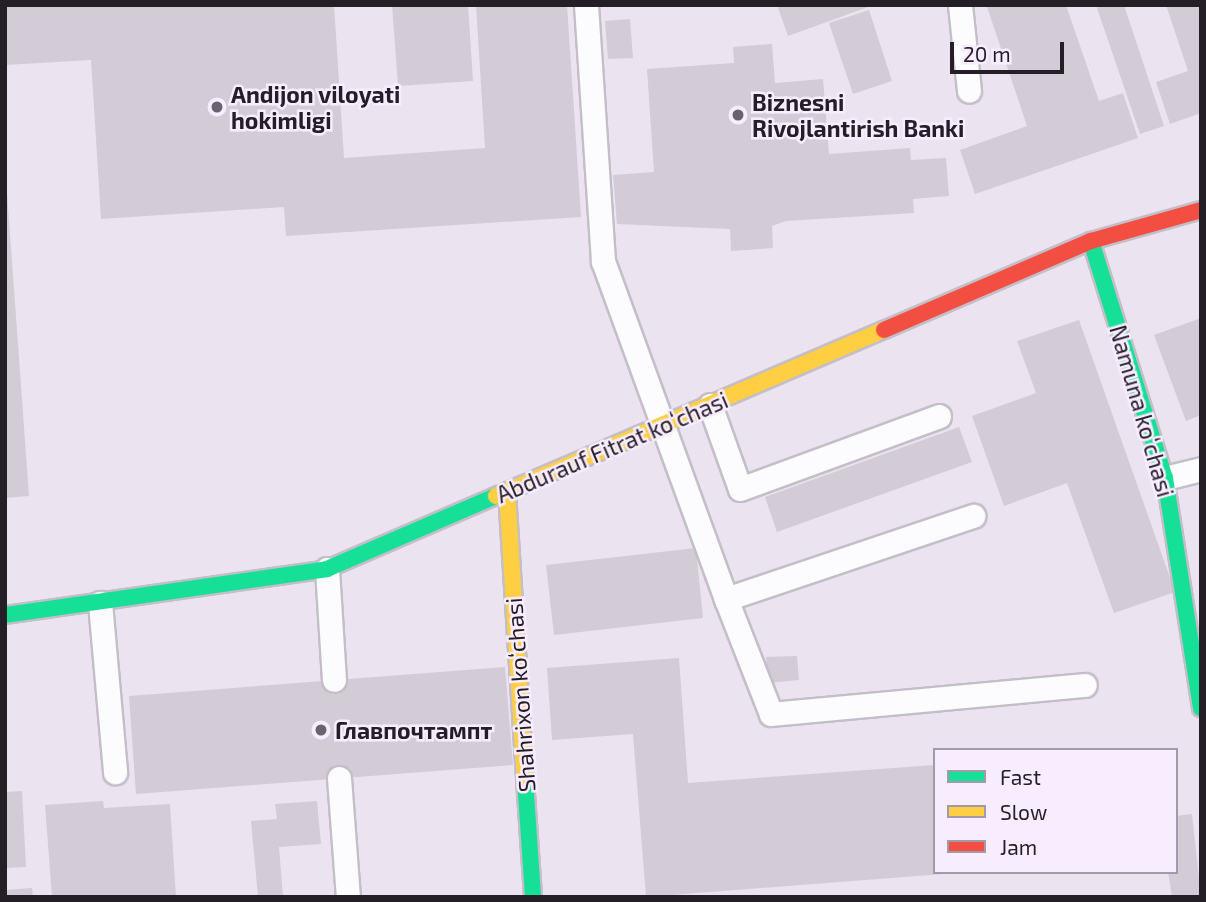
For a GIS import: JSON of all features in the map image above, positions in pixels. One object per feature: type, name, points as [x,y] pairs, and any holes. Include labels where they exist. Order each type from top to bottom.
[{"type":"main road","name":"Abdurauf Fitrat koʻchasi","points":[[5,615],[327,569],[1091,242],[1201,210]]},
{"type":"main road","name":"Namuna koʻchasi","points":[[1091,242],[1166,478],[1201,708]]},
{"type":"main road","name":"Shahrixon koʻchasi","points":[[507,492],[533,897]]},
{"type":"lane","points":[[586,5],[603,261],[661,426],[771,714],[1085,685]]},
{"type":"lane","points":[[960,5],[969,91]]},
{"type":"lane","points":[[710,405],[740,488],[939,416]]},
{"type":"lane","points":[[1166,478],[1201,469]]},
{"type":"lane","points":[[726,599],[973,516]]},
{"type":"lane","points":[[327,569],[334,680]]},
{"type":"lane","points":[[100,603],[115,772]]},
{"type":"lane","points":[[339,778],[348,897]]},
{"type":"building","name":"Andijon vilоyati hоkimligi","points":[[5,5],[334,5],[344,158],[485,148],[476,5],[567,5],[581,217],[286,236],[284,207],[101,219],[91,60],[5,65]]},
{"type":"building","points":[[392,5],[468,5],[473,81],[398,86]]},
{"type":"building","points":[[777,5],[871,5],[871,6],[788,36]]},
{"type":"building","points":[[1066,5],[1099,101],[1123,93],[1138,138],[975,194],[960,150],[1027,126],[987,7]]},
{"type":"building","points":[[1096,5],[1124,5],[1164,126],[1140,134]]},
{"type":"building","points":[[1166,5],[1201,5],[1201,113],[1170,124],[1156,82],[1188,71]]},
{"type":"building","points":[[869,10],[892,81],[853,94],[829,23]]},
{"type":"building","points":[[630,19],[633,58],[608,59],[605,21]]},
{"type":"building","name":"Biznesni Rivojlantirish Banki","points":[[772,44],[775,83],[823,79],[829,154],[910,148],[911,160],[946,158],[949,196],[913,199],[914,213],[786,221],[772,226],[773,248],[731,251],[730,229],[617,224],[613,175],[654,172],[647,69],[734,63],[733,47]]},
{"type":"building","points":[[5,165],[29,496],[5,498]]},
{"type":"building","points":[[1201,318],[1201,415],[1186,421],[1154,335]]},
{"type":"building","points":[[1079,320],[1175,592],[1114,613],[1067,483],[1004,506],[972,416],[1036,393],[1017,341]]},
{"type":"building","points":[[959,427],[972,462],[777,532],[765,497]]},
{"type":"building","points":[[696,548],[703,618],[554,635],[546,565]]},
{"type":"building","points":[[797,656],[799,680],[768,683],[766,657]]},
{"type":"building","points":[[679,658],[688,783],[933,765],[933,874],[943,874],[646,897],[633,734],[552,740],[547,668]]},
{"type":"building","name":"Главпочтампт","points":[[505,667],[513,765],[136,794],[129,696]]},
{"type":"building","points":[[22,791],[26,867],[5,868],[5,792]]},
{"type":"building","points":[[103,801],[104,808],[170,804],[176,897],[52,897],[45,805]]},
{"type":"building","points":[[317,801],[321,844],[279,847],[283,897],[258,897],[251,821],[277,819],[275,804]]},
{"type":"building","points":[[1192,814],[1201,897],[1172,897],[1168,874],[1178,874],[1178,816]]},
{"type":"building","points":[[32,888],[33,897],[5,897],[5,890]]},
{"type":"traffic: fast","points":[[1091,241],[1165,478],[1201,708]]},
{"type":"traffic: fast","points":[[5,615],[327,569],[496,496]]},
{"type":"traffic: fast","points":[[525,779],[533,897]]},
{"type":"traffic: slow","points":[[496,496],[884,330]]},
{"type":"traffic: slow","points":[[507,492],[525,779]]},
{"type":"traffic: jam","points":[[884,330],[1091,241],[1201,210]]},
{"type":"place","name":"Andijon vilоyati hоkimligi","points":[[217,107]]},
{"type":"place","name":"Biznesni Rivojlantirish Banki","points":[[738,115]]},
{"type":"place","name":"Главпочтампт","points":[[321,730]]}]
